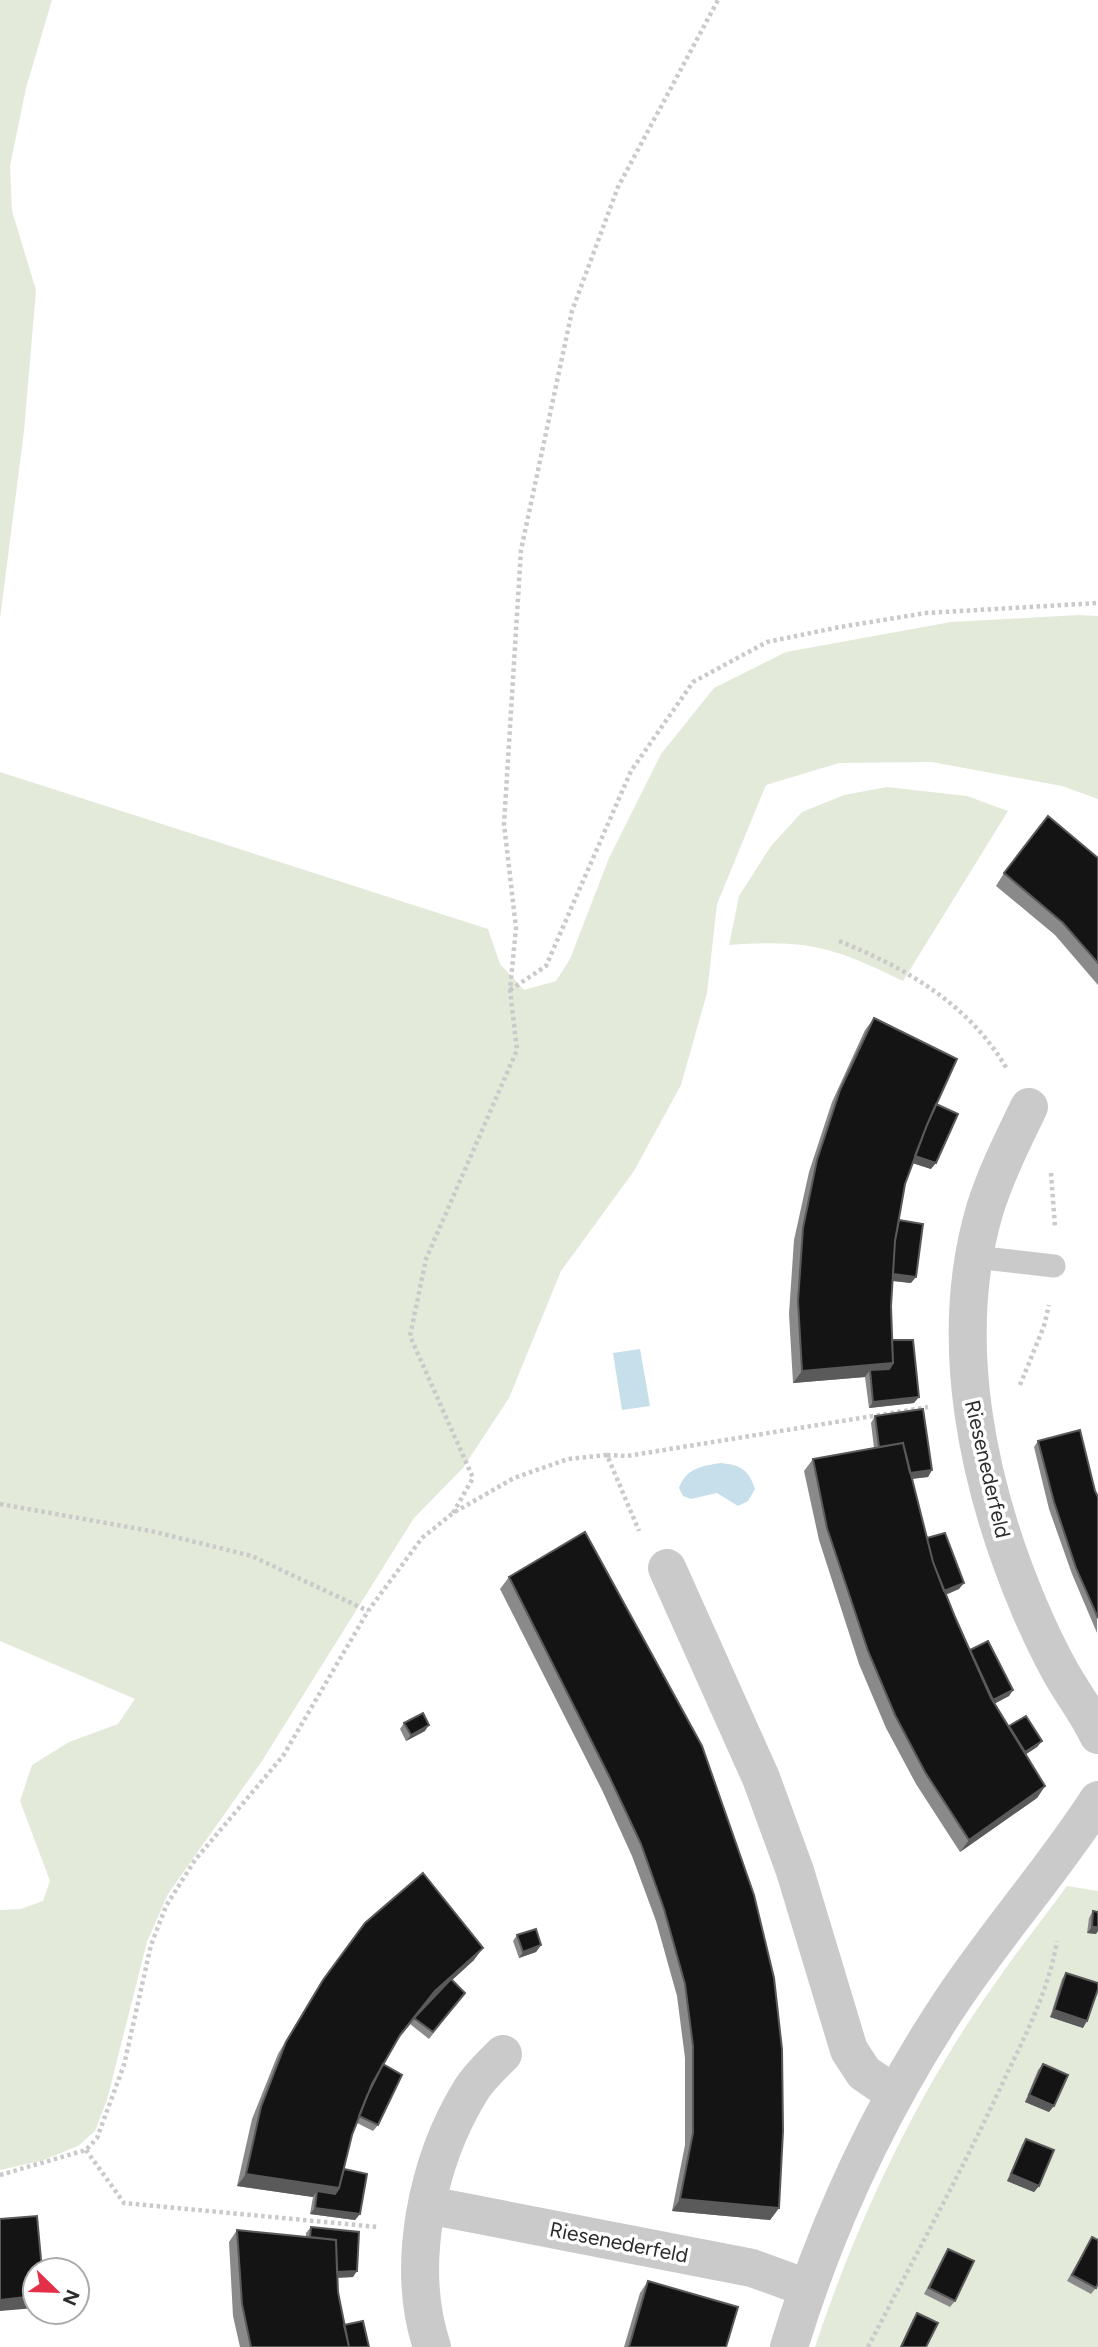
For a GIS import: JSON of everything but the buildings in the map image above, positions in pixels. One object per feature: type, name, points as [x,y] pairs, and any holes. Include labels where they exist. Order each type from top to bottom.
[{"type":"street","name":"Riesenederfeld","points":[[1029,1107],[1001,1165],[985,1211],[975,1257],[969,1314],[972,1400],[981,1454],[1002,1537],[1054,1659],[1098,1735]]},
{"type":"street","points":[[667,1568],[761,1778],[794,1871],[849,2050],[864,2073],[895,2094]]},
{"type":"street","points":[[789,2347],[807,2288],[848,2192],[895,2094],[946,2010],[1071,1841],[1098,1800]]},
{"type":"street","points":[[432,2347],[426,2330],[420,2275],[428,2205],[444,2144],[472,2088],[503,2054]]},
{"type":"street","name":"Riesenederfeld","points":[[428,2205],[752,2268],[807,2288]]},
{"type":"lane","points":[[975,1257],[1054,1266]]},
{"type":"path","points":[[453,1513],[473,1478],[410,1336],[426,1259],[517,1050],[510,990],[516,928],[504,824],[520,550],[572,311],[618,187],[718,0]]},
{"type":"path","points":[[510,990],[546,966],[631,771],[693,682],[768,642],[840,627],[926,613],[1098,603]]},
{"type":"path","points":[[0,2175],[86,2150],[97,2138],[124,2065],[151,1945],[166,1906],[195,1860],[283,1756],[368,1611],[422,1538],[453,1513],[514,1478],[568,1459],[626,1456],[972,1400]]},
{"type":"path","points":[[607,1455],[643,1540],[667,1568]]},
{"type":"path","points":[[0,1504],[150,1531],[252,1556],[368,1611]]},
{"type":"path","points":[[868,2347],[965,2165],[1030,2025],[1053,1961],[1057,1937],[1051,1915],[1032,1891]]},
{"type":"path","points":[[86,2150],[124,2203],[392,2228]]},
{"type":"green space","points":[[0,0],[52,0],[26,88],[10,166],[12,211],[36,290],[24,431],[0,619]]},
{"type":"green space","points":[[1098,616],[1098,799],[1062,786],[932,762],[839,763],[766,785],[717,904],[707,993],[681,1085],[634,1171],[561,1271],[509,1398],[463,1468],[414,1518],[262,1761],[168,1894],[147,1942],[107,2100],[95,2131],[78,2146],[41,2161],[0,2170],[0,1910],[21,1909],[43,1901],[50,1881],[20,1801],[32,1765],[69,1742],[118,1724],[135,1699],[0,1641],[0,772],[488,929],[500,964],[524,990],[556,981],[570,959],[609,858],[661,754],[714,688],[786,652],[951,622]]},
{"type":"green space","points":[[887,787],[967,796],[1008,811],[903,981],[858,960],[819,948],[779,943],[729,945],[739,896],[771,846],[802,812],[844,795]]},
{"type":"green space","points":[[1067,1886],[1098,1891],[1098,2347],[815,2347],[870,2206],[891,2159],[939,2069],[1012,1960]]},
{"type":"water","points":[[640,1349],[650,1406],[622,1410],[613,1353]]},
{"type":"water","points":[[721,1463],[739,1467],[750,1477],[755,1489],[748,1501],[738,1506],[717,1493],[691,1499],[683,1496],[679,1488],[690,1472]]}]
